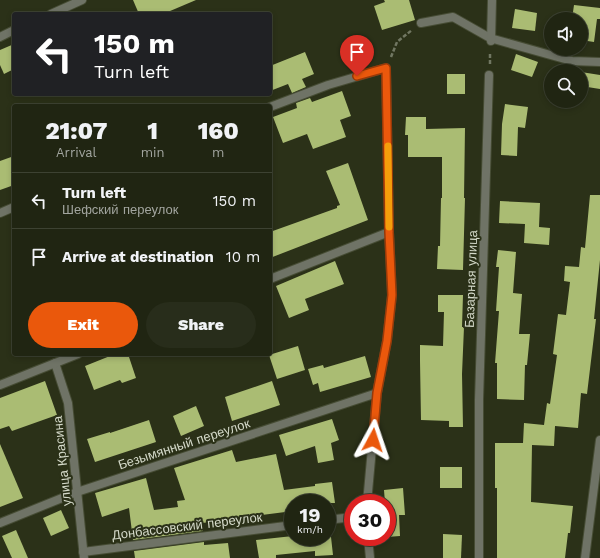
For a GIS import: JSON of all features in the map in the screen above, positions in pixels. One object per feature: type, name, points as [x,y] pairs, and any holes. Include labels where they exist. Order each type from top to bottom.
[{"type":"street","points":[[55,12],[82,0]]},
{"type":"street","points":[[491,39],[492,0]]},
{"type":"street","points":[[420,23],[453,17],[491,39],[572,61],[600,62]]},
{"type":"street","points":[[0,37],[12,31]]},
{"type":"street","points":[[272,106],[328,85],[386,68],[389,232],[392,295],[387,341],[377,393],[368,494]]},
{"type":"street","name":"Базарная улица","points":[[480,558],[479,400],[489,75]]},
{"type":"street","points":[[0,213],[12,208]]},
{"type":"street","points":[[272,278],[389,232]]},
{"type":"street","points":[[0,385],[73,356]]},
{"type":"street","name":"улица Красина","points":[[55,363],[68,403],[84,555]]},
{"type":"street","name":"Безымянный переулок","points":[[0,523],[77,492],[377,393]]},
{"type":"street","points":[[585,558],[600,440]]},
{"type":"street","name":"Донбассовский переулок","points":[[84,555],[284,526]]},
{"type":"street","points":[[369,546],[370,558]]},
{"type":"path","points":[[386,68],[397,42],[420,23]]},
{"type":"path","points":[[489,75],[491,39]]},
{"type":"building","points":[[133,0],[196,0],[168,12],[138,12]]},
{"type":"building","points":[[384,0],[409,0],[415,20],[382,30],[374,6],[385,2]]},
{"type":"building","points":[[574,5],[600,8],[600,19],[597,19],[594,42],[588,41],[588,12],[573,12]]},
{"type":"building","points":[[515,9],[537,13],[535,31],[512,28]]},
{"type":"building","points":[[12,45],[12,70],[4,74],[0,65],[0,50]]},
{"type":"building","points":[[305,52],[314,74],[302,79],[306,87],[292,93],[288,84],[272,90],[272,65]]},
{"type":"building","points":[[516,54],[538,62],[532,77],[511,70]]},
{"type":"building","points":[[588,73],[600,75],[600,89],[588,87]]},
{"type":"building","points":[[447,74],[465,74],[465,94],[447,94]]},
{"type":"building","points":[[342,91],[351,116],[340,120],[346,137],[313,149],[307,134],[283,143],[273,117],[297,108],[296,103],[310,98],[312,102]]},
{"type":"building","points":[[505,104],[528,107],[525,128],[518,127],[517,156],[501,155],[502,124]]},
{"type":"building","points":[[406,117],[426,117],[426,129],[465,128],[463,270],[437,269],[438,246],[440,246],[442,157],[408,157],[408,135],[405,135]]},
{"type":"building","points":[[12,157],[12,186],[0,190],[0,161]]},
{"type":"building","points":[[348,163],[368,220],[272,257],[272,231],[337,208],[337,206],[340,205],[326,171]]},
{"type":"building","points":[[590,195],[600,195],[600,260],[594,319],[596,319],[587,394],[581,393],[578,428],[555,426],[554,446],[532,445],[531,502],[573,506],[565,558],[497,558],[497,488],[495,488],[495,443],[523,443],[524,423],[544,425],[547,403],[550,404],[557,355],[553,354],[558,314],[566,315],[570,282],[564,281],[565,266],[579,267],[581,247],[585,248]]},
{"type":"building","points":[[500,201],[540,203],[539,227],[550,228],[549,245],[524,243],[525,224],[499,223]]},
{"type":"building","points":[[498,250],[516,252],[513,293],[522,294],[519,334],[530,334],[527,365],[525,365],[524,400],[497,399],[497,363],[495,363],[499,311],[496,311],[499,267],[496,267]]},
{"type":"building","points":[[335,261],[344,284],[305,299],[309,310],[289,318],[276,286]]},
{"type":"building","points":[[438,295],[463,295],[463,427],[449,427],[449,421],[421,420],[420,345],[443,346],[444,312],[438,312]]},
{"type":"building","points":[[298,346],[305,370],[277,379],[269,356],[272,356],[272,354]]},
{"type":"building","points":[[110,356],[129,356],[136,378],[122,383],[120,380],[94,390],[85,366]]},
{"type":"building","points":[[365,356],[371,377],[320,392],[318,383],[313,385],[308,369],[323,365],[324,368]]},
{"type":"building","points":[[45,381],[57,415],[12,431],[9,426],[0,429],[0,398]]},
{"type":"building","points":[[272,381],[280,405],[232,421],[225,397]]},
{"type":"building","points":[[196,406],[204,426],[181,436],[173,416]]},
{"type":"building","points":[[332,419],[339,440],[331,443],[334,460],[318,463],[315,446],[286,456],[279,435]]},
{"type":"building","points":[[149,420],[156,442],[95,462],[87,439]]},
{"type":"building","points":[[0,444],[23,498],[0,507]]},
{"type":"building","points":[[232,450],[236,462],[276,454],[284,490],[332,482],[334,494],[284,494],[284,512],[253,515],[202,523],[203,531],[133,540],[129,508],[102,517],[95,493],[146,478],[154,510],[178,507],[177,501],[185,500],[174,468]]},
{"type":"building","points":[[440,467],[462,467],[462,488],[440,488]]},
{"type":"building","points":[[403,488],[405,515],[399,515],[400,536],[396,536],[396,494],[384,494],[384,490]]},
{"type":"building","points":[[61,510],[69,528],[51,536],[43,518]]},
{"type":"building","points":[[16,530],[28,558],[12,558],[2,536]]},
{"type":"building","points":[[443,534],[462,535],[461,558],[443,558]]},
{"type":"building","points":[[284,537],[284,546],[332,546],[333,555],[315,556],[315,551],[276,555],[276,558],[259,558],[256,540]]},
{"type":"building","points":[[204,542],[204,545],[228,543],[230,558],[135,558],[134,551]]},
{"type":"slow traffic","points":[[388,146],[389,227]]},
{"type":"route","points":[[357,76],[386,68],[389,232],[392,295],[387,341],[377,393],[373,440]]}]
